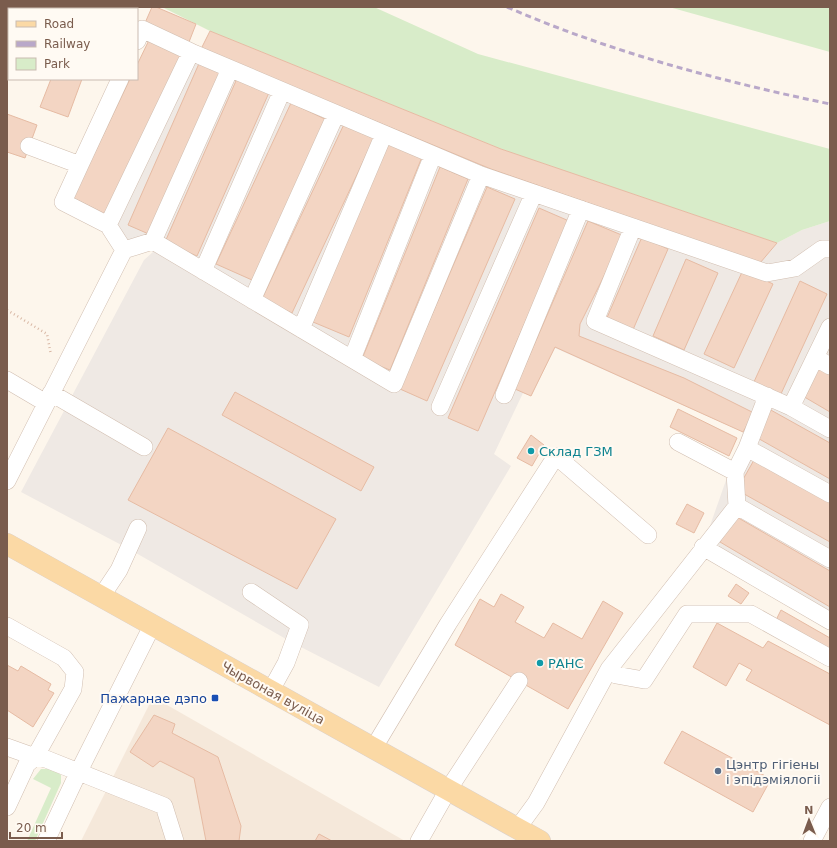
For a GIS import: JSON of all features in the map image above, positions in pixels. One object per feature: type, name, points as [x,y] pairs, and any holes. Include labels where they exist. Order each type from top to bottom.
[{"type":"main road","name":"Чырвоная вуліца","points":[[7,544],[270,692],[540,841]]},
{"type":"street","points":[[138,39],[142,29],[230,69],[481,175],[767,273],[795,268],[822,249],[830,249]]},
{"type":"street","points":[[108,225],[191,52]]},
{"type":"street","points":[[153,241],[230,69]]},
{"type":"street","points":[[120,80],[63,202],[108,225],[124,250]]},
{"type":"street","points":[[203,271],[282,91]]},
{"type":"street","points":[[252,300],[336,114]]},
{"type":"street","points":[[301,329],[384,134]]},
{"type":"street","points":[[29,146],[80,165]]},
{"type":"street","points":[[352,359],[433,155]]},
{"type":"street","points":[[7,481],[124,250],[153,241],[394,384],[481,175]]},
{"type":"street","points":[[440,407],[534,193]]},
{"type":"street","points":[[504,394],[581,209]]},
{"type":"street","points":[[633,227],[595,321],[791,407],[830,429]]},
{"type":"street","points":[[791,407],[823,362],[830,327]]},
{"type":"street","points":[[7,380],[49,398],[144,447]]},
{"type":"street","points":[[517,829],[536,803],[609,670],[703,547],[737,506],[735,472],[747,448],[766,396]]},
{"type":"street","points":[[678,442],[735,472]]},
{"type":"street","points":[[747,448],[830,494]]},
{"type":"street","points":[[373,749],[448,624],[556,456],[648,536]]},
{"type":"street","points":[[737,506],[830,559]]},
{"type":"street","points":[[101,597],[119,570],[138,528]]},
{"type":"street","points":[[703,547],[830,621]]},
{"type":"street","points":[[251,592],[300,625],[286,664],[270,692]]},
{"type":"street","points":[[609,670],[616,675],[644,680],[687,614],[751,614],[830,658]]},
{"type":"street","points":[[7,626],[64,658],[75,672],[73,689],[35,757],[27,764],[7,807]]},
{"type":"street","points":[[46,841],[79,771],[152,626]]},
{"type":"street","points":[[419,841],[448,790],[519,681]]},
{"type":"street","points":[[7,747],[79,771],[164,806],[174,841]]},
{"type":"street","points":[[814,840],[830,807]]},
{"type":"path","points":[[8,312],[47,334],[52,357]]},
{"type":"shaded area","points":[[210,31],[501,149],[777,243],[802,230],[830,221],[830,621],[705,540],[743,432],[555,348],[531,396],[523,393],[494,454],[511,466],[379,687],[293,643],[129,549],[21,492],[144,260],[153,252],[111,231]]},
{"type":"shaded area","points":[[153,697],[405,841],[81,841]]},
{"type":"green space","points":[[162,7],[374,7],[478,54],[830,149],[830,221],[802,230],[777,243],[501,149],[210,31]]},
{"type":"green space","points":[[669,7],[830,7],[830,52]]},
{"type":"green space","points":[[41,769],[53,769],[61,775],[61,783],[35,841],[27,841],[51,788],[33,779]]},
{"type":"building","points":[[59,7],[90,7],[90,8]]},
{"type":"building","points":[[152,7],[156,7],[196,24],[189,42],[145,23]]},
{"type":"building","points":[[7,20],[8,20],[8,62],[7,65]]},
{"type":"building","points":[[210,31],[501,149],[777,243],[760,263],[491,169],[201,49]]},
{"type":"building","points":[[150,38],[184,54],[107,215],[73,198],[130,80],[138,80],[138,63]]},
{"type":"building","points":[[201,59],[224,70],[151,235],[128,225]]},
{"type":"building","points":[[239,74],[271,88],[197,256],[165,242]]},
{"type":"building","points":[[51,80],[82,80],[68,117],[40,107]]},
{"type":"building","points":[[291,103],[327,120],[252,280],[216,264]]},
{"type":"building","points":[[7,114],[37,125],[25,158],[7,152]]},
{"type":"building","points":[[346,120],[376,134],[292,313],[262,299]]},
{"type":"building","points":[[386,143],[422,157],[349,337],[313,322]]},
{"type":"building","points":[[440,167],[468,179],[390,370],[362,359]]},
{"type":"building","points":[[487,187],[515,199],[427,401],[400,389]]},
{"type":"building","points":[[539,208],[569,221],[478,431],[448,418]]},
{"type":"building","points":[[588,221],[624,236],[580,324],[579,336],[684,378],[754,413],[743,432],[555,347],[531,396],[515,389]]},
{"type":"building","points":[[642,237],[668,249],[632,332],[606,320]]},
{"type":"building","points":[[686,259],[718,273],[684,350],[653,336]]},
{"type":"building","points":[[743,270],[773,284],[734,368],[704,354]]},
{"type":"building","points":[[800,281],[827,294],[780,396],[753,384]]},
{"type":"building","points":[[817,368],[830,375],[830,412],[801,395]]},
{"type":"building","points":[[235,392],[374,467],[361,491],[222,415]]},
{"type":"building","points":[[678,409],[737,438],[729,456],[670,427]]},
{"type":"building","points":[[769,409],[830,443],[830,479],[754,436]]},
{"type":"building","points":[[168,428],[336,519],[297,589],[128,500]]},
{"type":"building","name":"Склад ГЗМ","points":[[531,435],[544,445],[532,466],[517,458]]},
{"type":"building","points":[[754,460],[830,502],[830,542],[737,490]]},
{"type":"building","points":[[687,504],[704,513],[694,533],[676,524]]},
{"type":"building","points":[[735,516],[830,571],[830,607],[720,542]]},
{"type":"building","points":[[736,584],[749,593],[741,604],[728,596]]},
{"type":"building","name":"РАНС","points":[[501,594],[524,607],[515,622],[544,638],[553,623],[582,639],[603,601],[623,613],[568,709],[455,645],[480,599],[494,607]]},
{"type":"building","points":[[781,610],[830,638],[830,651],[776,620]]},
{"type":"building","points":[[717,623],[763,648],[768,641],[830,674],[830,725],[746,680],[752,670],[739,663],[726,686],[693,667]]},
{"type":"building","points":[[7,665],[18,671],[21,666],[51,684],[48,690],[54,693],[33,727],[7,710]]},
{"type":"building","points":[[154,715],[175,724],[172,733],[218,757],[241,826],[239,841],[206,841],[194,778],[160,761],[153,767],[130,752]]},
{"type":"building","name":"Цэнтр гігіены і эпідэміялогіі","points":[[682,731],[771,779],[753,812],[664,763]]},
{"type":"building","points":[[319,834],[332,841],[315,841]]},
{"type":"railway","points":[[507,7],[585,38],[666,64],[830,104]]},
{"type":"place","name":"Склад ГЗМ","points":[[531,451]]},
{"type":"place","name":"РАНС","points":[[540,663]]},
{"type":"place","name":"Пажарнае дэпо","points":[[215,698]]},
{"type":"place","name":"Цэнтр гігіены і эпідэміялогіі","points":[[718,771]]}]
